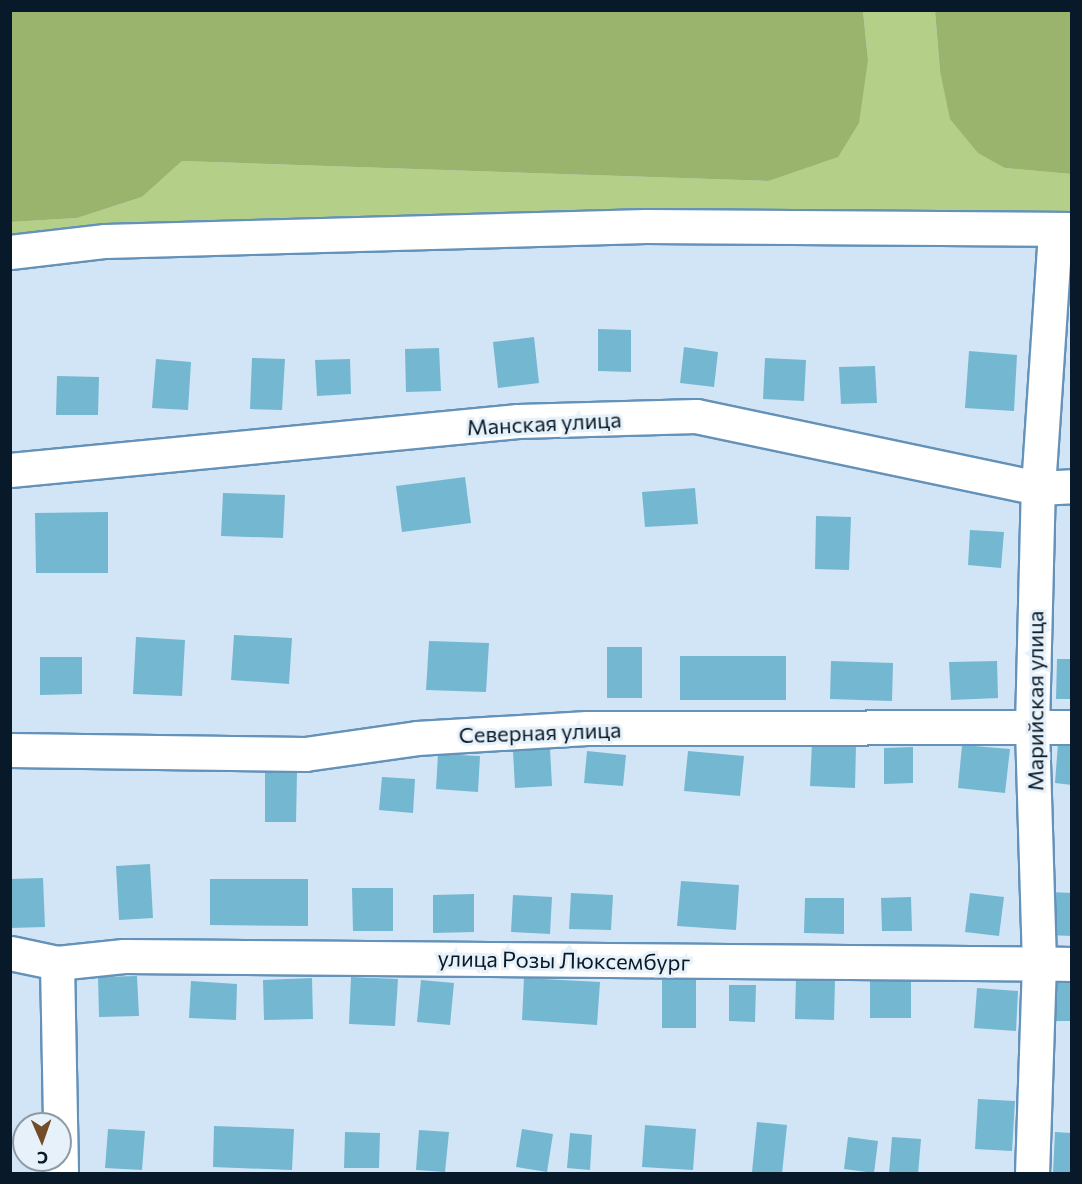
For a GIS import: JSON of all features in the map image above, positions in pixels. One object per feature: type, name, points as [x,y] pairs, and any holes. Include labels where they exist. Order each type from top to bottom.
[{"type":"street","points":[[10,252],[105,241],[646,226],[1063,229]]},
{"type":"street","name":"Марийская улица","points":[[1032,1173],[1039,964],[1032,727],[1038,488],[1063,229]]},
{"type":"street","name":"Манская улица","points":[[10,470],[518,421],[696,416],[1038,488],[1071,486]]},
{"type":"street","name":"Северная улица","points":[[10,750],[305,754],[417,738],[587,728],[1071,727]]},
{"type":"street","name":"улица Розы Люксембург","points":[[10,953],[57,963],[136,956],[1071,964]]},
{"type":"street","points":[[57,963],[61,1173]]},
{"type":"green space","points":[[11,10],[863,11],[868,60],[859,123],[838,157],[768,181],[182,161],[142,197],[77,218],[11,222]]},
{"type":"green space","points":[[863,11],[935,11],[940,71],[1005,168],[1071,174],[1071,214],[11,239],[11,222],[77,218],[142,197],[182,161],[768,181],[868,60]]},
{"type":"green space","points":[[935,11],[1071,11],[1071,174],[1005,168],[978,153],[950,119],[940,71]]},
{"type":"building","points":[[598,329],[631,330],[631,372],[598,371]]},
{"type":"building","points":[[534,337],[539,383],[498,388],[493,342]]},
{"type":"building","points":[[684,347],[718,352],[714,387],[680,383]]},
{"type":"building","points":[[439,348],[441,391],[406,392],[405,349]]},
{"type":"building","points":[[969,351],[1017,355],[1014,411],[965,408]]},
{"type":"building","points":[[252,358],[285,359],[282,410],[250,409]]},
{"type":"building","points":[[765,358],[806,360],[804,401],[763,399]]},
{"type":"building","points":[[156,359],[191,362],[188,410],[152,408]]},
{"type":"building","points":[[350,359],[351,394],[317,396],[315,360]]},
{"type":"building","points":[[875,366],[877,403],[841,404],[839,367]]},
{"type":"building","points":[[57,376],[99,377],[98,415],[56,415]]},
{"type":"building","points":[[465,477],[471,523],[402,532],[396,486]]},
{"type":"building","points":[[695,488],[698,524],[645,527],[642,492]]},
{"type":"building","points":[[223,493],[285,495],[283,538],[221,536]]},
{"type":"building","points":[[108,512],[108,573],[36,573],[35,513]]},
{"type":"building","points":[[816,516],[851,517],[849,570],[815,569]]},
{"type":"building","points":[[970,530],[1004,532],[1001,568],[968,565]]},
{"type":"building","points":[[234,635],[292,638],[289,684],[231,680]]},
{"type":"building","points":[[136,637],[185,640],[182,696],[133,694]]},
{"type":"building","points":[[429,641],[489,643],[486,692],[426,690]]},
{"type":"building","points":[[607,647],[642,647],[642,698],[607,698]]},
{"type":"building","points":[[680,656],[786,656],[786,700],[680,700]]},
{"type":"building","points":[[40,657],[82,657],[82,694],[40,695]]},
{"type":"building","points":[[1057,659],[1072,659],[1072,699],[1056,699]]},
{"type":"building","points":[[831,661],[893,663],[892,701],[830,699]]},
{"type":"building","points":[[997,661],[998,698],[951,700],[949,662]]},
{"type":"building","points":[[812,742],[856,744],[855,788],[810,786]]},
{"type":"building","points":[[1058,743],[1072,744],[1072,785],[1055,783]]},
{"type":"building","points":[[962,745],[1010,749],[1005,793],[958,788]]},
{"type":"building","points":[[913,747],[913,783],[884,784],[884,748]]},
{"type":"building","points":[[550,749],[552,786],[515,788],[513,751]]},
{"type":"building","points":[[587,751],[626,755],[623,786],[584,783]]},
{"type":"building","points":[[688,751],[744,756],[740,796],[684,791]]},
{"type":"building","points":[[438,754],[480,756],[478,792],[436,789]]},
{"type":"building","points":[[265,772],[297,772],[296,822],[265,822]]},
{"type":"building","points":[[382,777],[415,779],[413,813],[379,810]]},
{"type":"building","points":[[150,864],[153,918],[119,920],[116,866]]},
{"type":"building","points":[[43,878],[45,927],[10,928],[10,879]]},
{"type":"building","points":[[210,879],[308,879],[308,926],[210,925]]},
{"type":"building","points":[[681,881],[739,885],[736,930],[677,926]]},
{"type":"building","points":[[352,888],[393,888],[393,931],[353,931]]},
{"type":"building","points":[[1050,892],[1072,893],[1072,936],[1048,935]]},
{"type":"building","points":[[571,893],[613,895],[611,930],[569,929]]},
{"type":"building","points":[[970,893],[1004,897],[999,936],[965,932]]},
{"type":"building","points":[[474,894],[474,932],[433,933],[433,895]]},
{"type":"building","points":[[513,895],[552,897],[550,934],[511,932]]},
{"type":"building","points":[[911,897],[912,931],[882,931],[881,898]]},
{"type":"building","points":[[805,898],[844,898],[844,934],[804,933]]},
{"type":"building","points":[[870,975],[911,975],[911,1018],[870,1018]]},
{"type":"building","points":[[137,976],[139,1016],[99,1017],[98,977]]},
{"type":"building","points":[[351,977],[398,979],[395,1026],[349,1024]]},
{"type":"building","points":[[312,978],[313,1019],[264,1020],[263,980]]},
{"type":"building","points":[[524,978],[600,982],[597,1025],[522,1020]]},
{"type":"building","points":[[796,978],[835,980],[834,1020],[795,1019]]},
{"type":"building","points":[[421,980],[454,983],[450,1025],[417,1022]]},
{"type":"building","points":[[662,980],[696,980],[696,1028],[662,1028]]},
{"type":"building","points":[[191,981],[237,984],[236,1020],[189,1018]]},
{"type":"building","points":[[1053,981],[1072,981],[1072,1021],[1054,1021]]},
{"type":"building","points":[[729,985],[756,985],[755,1022],[729,1021]]},
{"type":"building","points":[[977,988],[1018,991],[1016,1031],[974,1028]]},
{"type":"building","points":[[978,1099],[1015,1101],[1012,1151],[975,1149]]},
{"type":"building","points":[[757,1122],[787,1125],[782,1174],[752,1172]]},
{"type":"building","points":[[645,1125],[696,1129],[693,1170],[642,1167]]},
{"type":"building","points":[[214,1126],[294,1129],[292,1170],[213,1167]]},
{"type":"building","points":[[108,1129],[145,1131],[142,1170],[105,1168]]},
{"type":"building","points":[[522,1129],[553,1134],[547,1172],[516,1167]]},
{"type":"building","points":[[419,1130],[449,1132],[445,1172],[416,1170]]},
{"type":"building","points":[[345,1132],[380,1133],[379,1168],[344,1168]]},
{"type":"building","points":[[1055,1132],[1072,1133],[1072,1174],[1053,1174]]},
{"type":"building","points":[[570,1133],[592,1135],[590,1170],[567,1168]]},
{"type":"building","points":[[848,1137],[878,1141],[874,1173],[844,1169]]},
{"type":"building","points":[[892,1137],[921,1139],[918,1174],[889,1174]]}]
